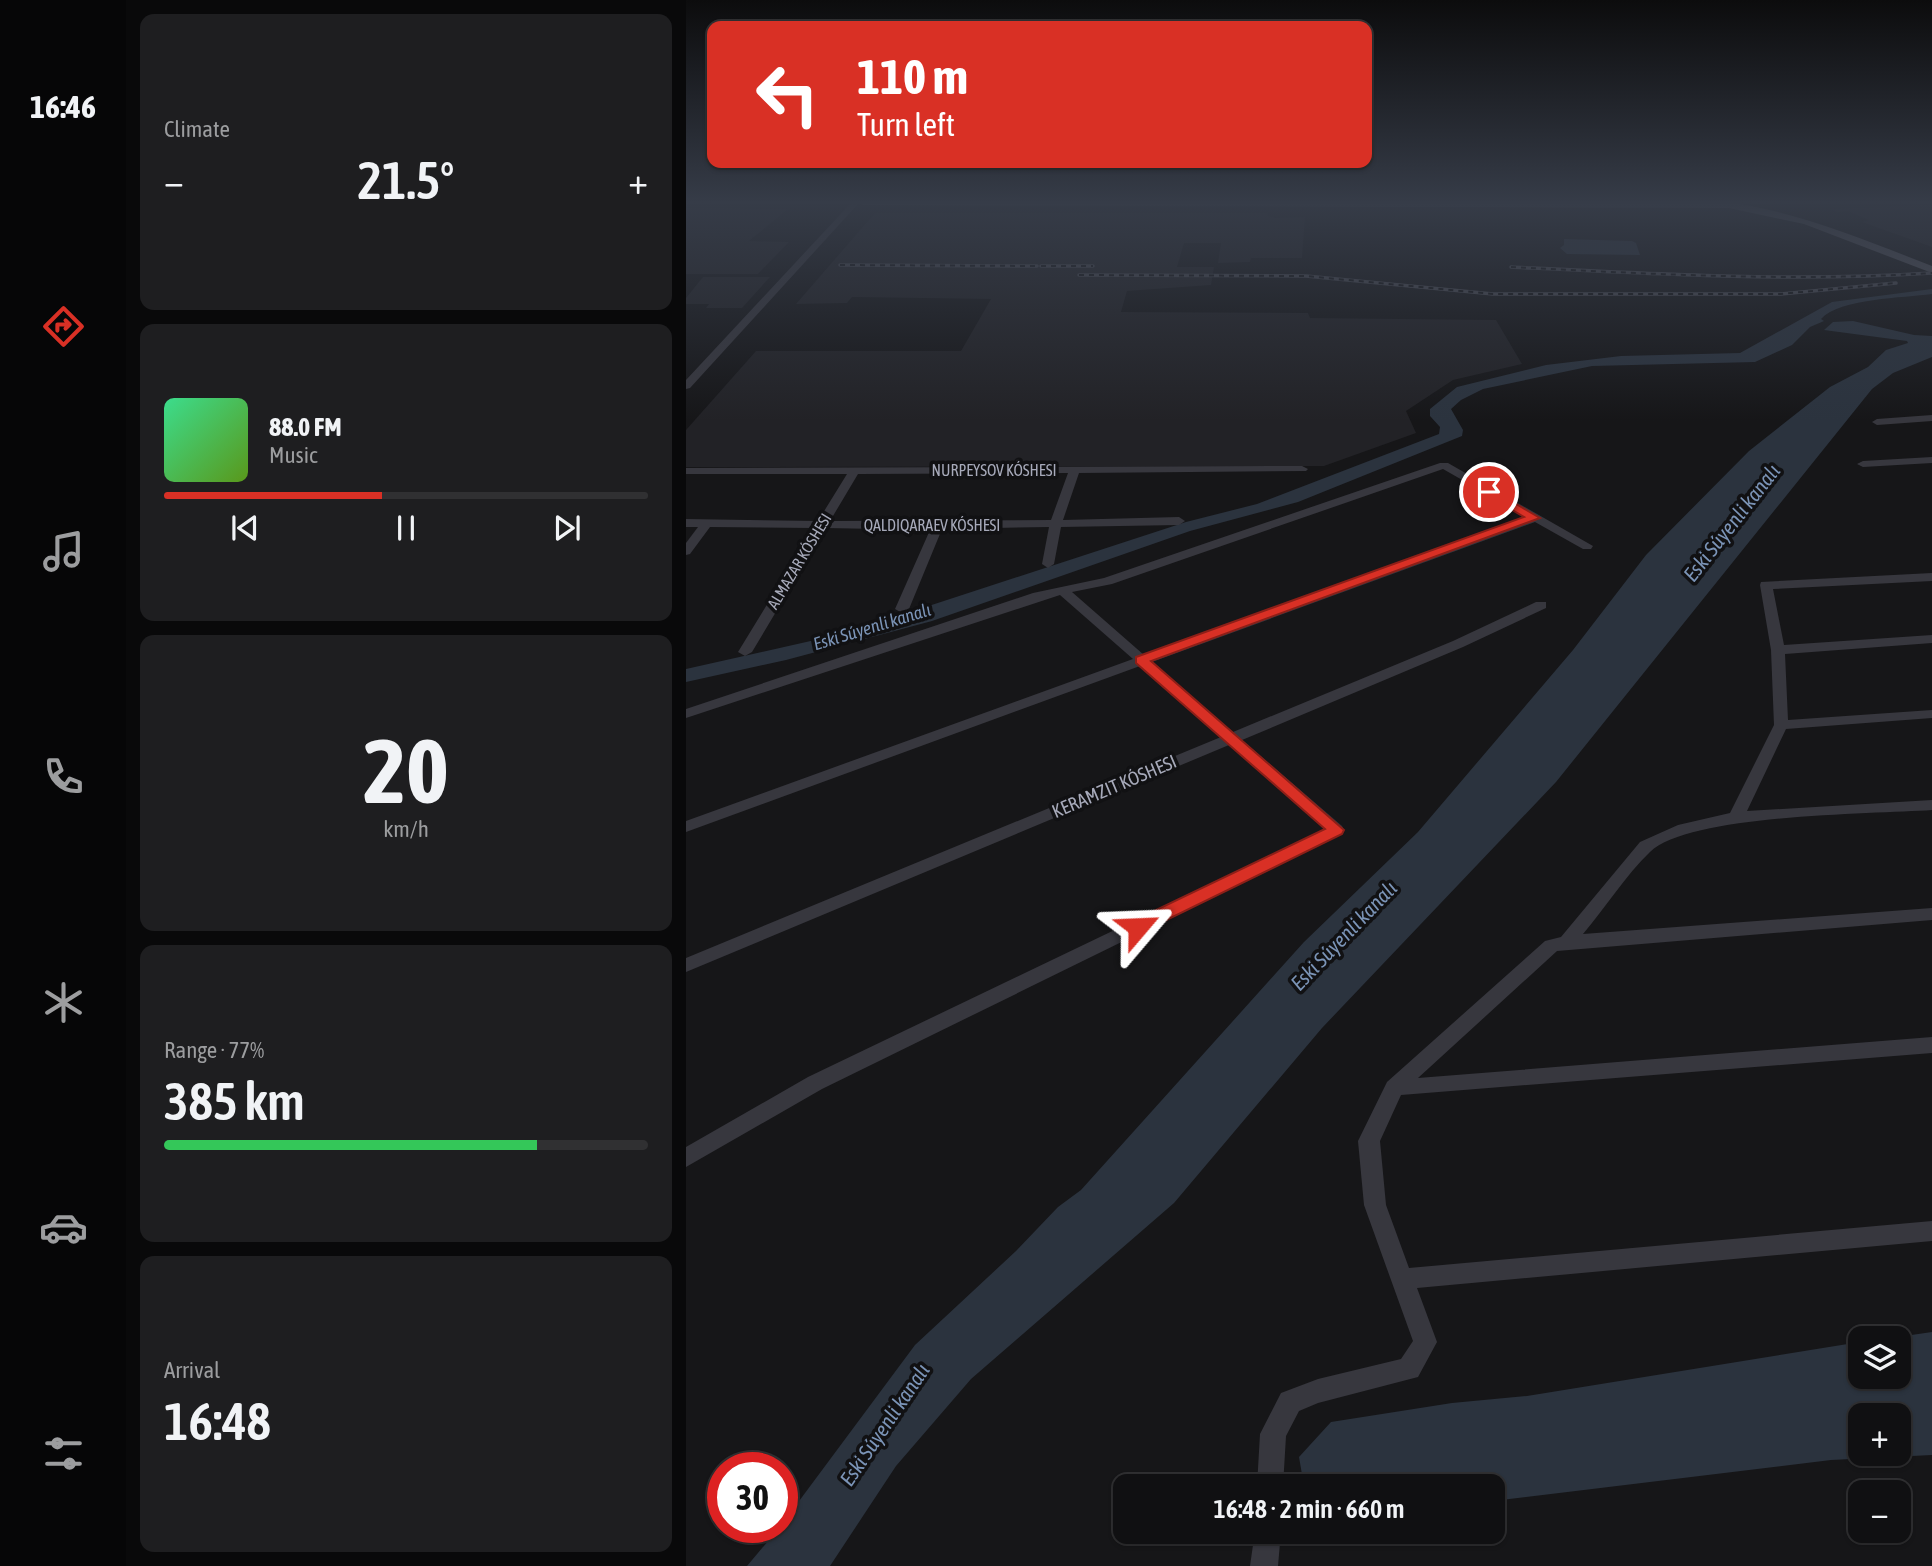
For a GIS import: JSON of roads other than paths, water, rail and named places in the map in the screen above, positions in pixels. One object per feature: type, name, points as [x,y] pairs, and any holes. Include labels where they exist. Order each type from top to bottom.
[{"type":"street","points":[[686,386],[788,275]]},
{"type":"street","points":[[1877,422],[1932,418]]},
{"type":"street","points":[[1863,464],[1932,460]]},
{"type":"street","points":[[686,714],[1038,596],[1107,581],[1444,465],[1587,546]]},
{"type":"street","points":[[1048,564],[1056,524],[1075,469]]},
{"type":"street","name":"NURPEYSOV KÓSHESI","points":[[686,471],[1302,469]]},
{"type":"street","name":"ALMAZAR KÓSHESI","points":[[745,652],[854,471]]},
{"type":"street","points":[[686,827],[1534,518]]},
{"type":"street","points":[[686,523],[939,526],[1179,522]]},
{"type":"street","points":[[686,551],[706,524]]},
{"type":"street","points":[[902,609],[939,526]]},
{"type":"street","points":[[1736,817],[1781,725],[1778,650],[1766,585],[1932,578]]},
{"type":"street","points":[[686,1158],[815,1083],[1336,830],[1064,592]]},
{"type":"street","name":"KERAMZIT KÓSHESI","points":[[686,965],[1458,644],[1541,605]]},
{"type":"street","points":[[1778,650],[1932,639]]},
{"type":"street","points":[[1781,725],[1932,714]]},
{"type":"street","points":[[1566,942],[1646,846],[1684,829],[1736,817],[1932,804]]},
{"type":"street","points":[[1271,1474],[1273,1434],[1290,1402],[1318,1391],[1409,1369],[1425,1342],[1375,1205],[1369,1141],[1394,1088],[1551,946],[1566,942],[1932,914]]},
{"type":"street","points":[[1394,1088],[1932,1045]]},
{"type":"street","points":[[1403,1279],[1932,1231]]},
{"type":"street","points":[[1264,1566],[1267,1544]]},
{"type":"water","name":"Eski Súyenli kanalı","points":[[1932,289],[1932,294],[1873,300],[1842,307],[1821,319],[1824,321],[1810,327],[1792,345],[1755,362],[1592,366],[1483,389],[1461,400],[1451,409],[1463,430],[1462,436],[1298,502],[1190,531],[932,621],[786,660],[686,682],[686,669],[846,633],[1186,522],[1257,504],[1439,434],[1440,427],[1430,416],[1430,409],[1457,387],[1546,365],[1621,356],[1740,353],[1832,302]]},
{"type":"water","name":"Eski Súyenli kanalı","points":[[1853,321],[1914,335],[1932,336],[1932,357],[1893,373],[1872,389],[1556,782],[1322,1028],[1174,1203],[971,1379],[896,1466],[830,1566],[747,1566],[766,1543],[798,1543],[798,1502],[915,1345],[1016,1251],[1058,1207],[1081,1190],[1304,942],[1418,832],[1573,650],[1646,555],[1749,451],[1830,387],[1868,367],[1886,350],[1908,343],[1824,330],[1833,322]]},
{"type":"water","points":[[1932,1332],[1932,1455],[1911,1456],[1911,1403],[1848,1403],[1848,1459],[1505,1500],[1505,1474],[1302,1474],[1299,1457],[1331,1422],[1452,1403],[1527,1396],[1848,1344],[1848,1389],[1911,1389],[1911,1335]]},
{"type":"railway","points":[[1097,275],[1306,276],[1493,294],[1781,294],[1896,283]]},
{"type":"railway","points":[[1707,275],[1895,275]]}]
